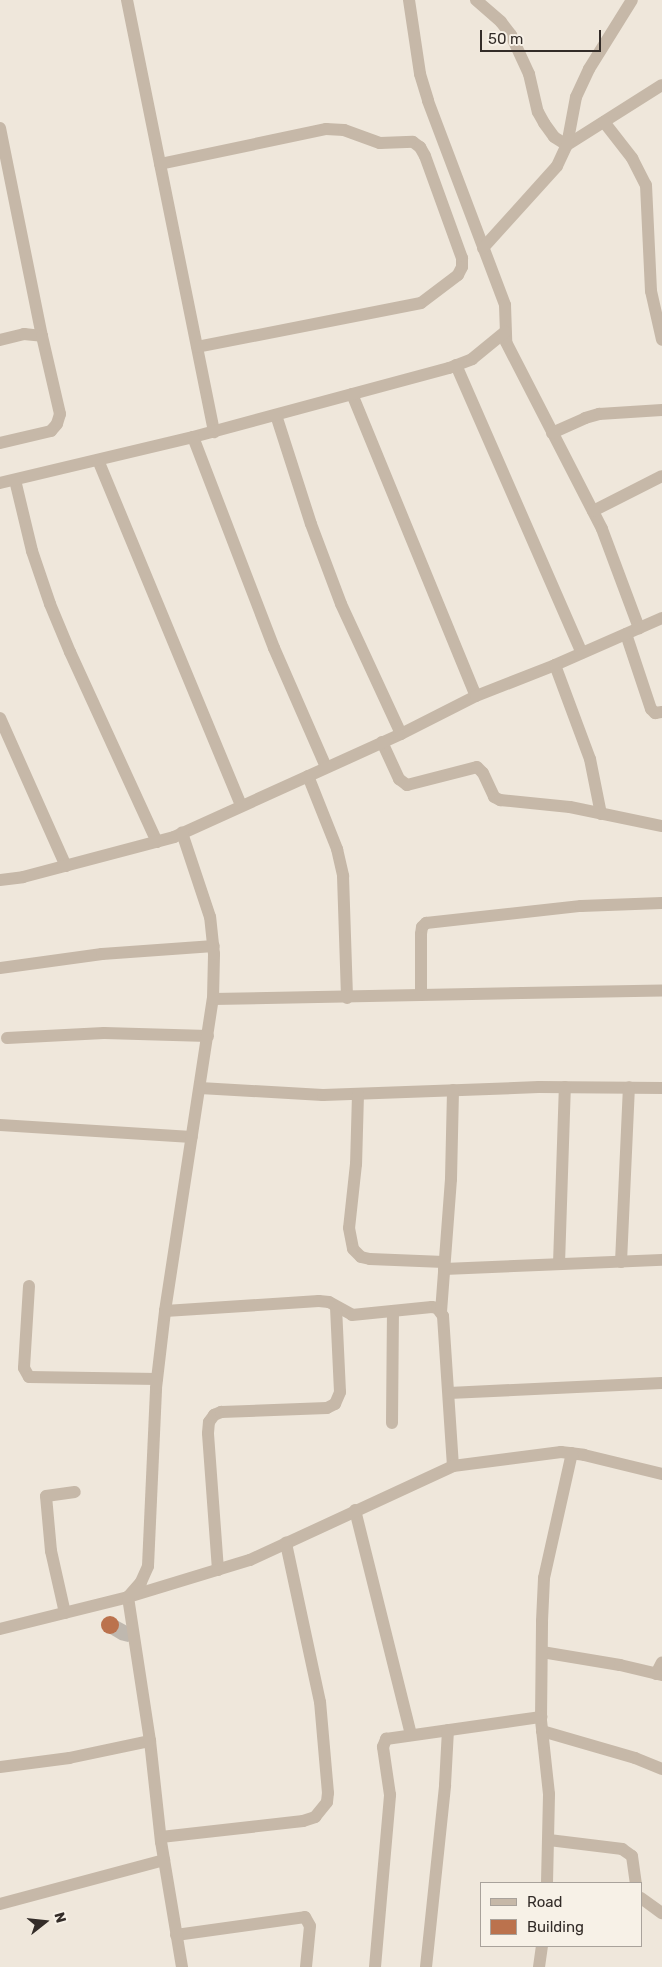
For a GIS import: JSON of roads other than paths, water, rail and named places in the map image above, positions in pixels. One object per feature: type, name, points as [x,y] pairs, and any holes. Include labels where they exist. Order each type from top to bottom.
[{"type":"street","points":[[127,0],[214,432]]},
{"type":"street","points":[[409,0],[420,74],[428,101],[505,305],[509,349],[602,529],[639,628]]},
{"type":"street","points":[[476,0],[511,35],[524,61],[538,112],[554,137],[567,145]]},
{"type":"street","points":[[483,248],[557,166],[567,145],[576,96],[589,69],[632,0]]},
{"type":"street","points":[[567,145],[662,85]]},
{"type":"street","points":[[604,122],[641,171],[646,185],[651,291],[662,340]]},
{"type":"street","points":[[0,128],[42,336],[60,414],[57,424],[51,431],[0,443]]},
{"type":"street","points":[[160,164],[326,130],[344,130],[380,143],[413,142],[420,147],[425,156],[462,258],[462,266],[458,274],[421,303],[197,348]]},
{"type":"street","points":[[0,483],[214,432],[456,366],[472,358],[506,332]]},
{"type":"street","points":[[0,340],[24,334],[42,336]]},
{"type":"street","points":[[456,366],[582,653]]},
{"type":"street","points":[[352,394],[476,696]]},
{"type":"street","points":[[552,433],[585,418],[599,414],[662,410]]},
{"type":"street","points":[[276,415],[311,524],[341,604],[401,734]]},
{"type":"street","points":[[193,437],[274,648],[326,767]]},
{"type":"street","points":[[98,460],[241,806]]},
{"type":"street","points":[[593,511],[662,476]]},
{"type":"street","points":[[15,480],[32,551],[50,604],[157,842]]},
{"type":"street","points":[[0,880],[23,877],[66,866],[157,842],[182,833],[401,734],[476,696],[555,665],[662,618]]},
{"type":"street","points":[[626,634],[651,709],[654,713],[662,712]]},
{"type":"street","points":[[555,665],[590,758],[601,814]]},
{"type":"street","points":[[0,718],[66,866]]},
{"type":"street","points":[[382,742],[400,779],[407,785],[477,767],[483,773],[490,792],[500,800],[570,807],[662,826]]},
{"type":"street","points":[[308,776],[337,849],[344,876],[347,998]]},
{"type":"street","points":[[182,833],[210,917],[214,946],[213,999],[165,1311],[157,1380],[148,1566],[141,1582],[128,1597],[150,1742],[164,1860],[182,1967]]},
{"type":"street","points":[[421,995],[421,934],[422,927],[426,923],[581,906],[662,903]]},
{"type":"street","points":[[0,968],[102,954],[214,946]]},
{"type":"street","points":[[213,999],[347,998],[662,990]]},
{"type":"street","points":[[7,1038],[104,1033],[208,1036]]},
{"type":"street","points":[[200,1088],[322,1095],[566,1087],[662,1088]]},
{"type":"street","points":[[559,1264],[566,1087]]},
{"type":"street","points":[[621,1262],[629,1087]]},
{"type":"street","points":[[453,1466],[449,1393],[441,1312],[452,1179],[454,1090]]},
{"type":"street","points":[[358,1094],[356,1164],[349,1211],[350,1241],[353,1249],[361,1257],[444,1266],[662,1260]]},
{"type":"street","points":[[0,1125],[192,1137]]},
{"type":"street","points":[[29,1286],[24,1368],[29,1377],[157,1380]]},
{"type":"street","points":[[165,1311],[320,1301],[352,1314],[432,1307],[441,1312]]},
{"type":"street","points":[[218,1570],[208,1433],[210,1422],[214,1415],[221,1412],[328,1408],[335,1404],[340,1392],[336,1307]]},
{"type":"street","points":[[392,1423],[393,1311]]},
{"type":"street","points":[[449,1393],[662,1383]]},
{"type":"street","points":[[0,1629],[128,1597],[250,1560],[453,1466],[539,1453],[572,1453],[662,1474]]},
{"type":"street","points":[[547,1882],[549,1794],[541,1717],[544,1578],[572,1453]]},
{"type":"street","points":[[65,1613],[51,1550],[46,1496],[75,1492]]},
{"type":"street","points":[[355,1510],[411,1735]]},
{"type":"street","points":[[161,1837],[303,1821],[315,1817],[327,1802],[328,1793],[320,1702],[286,1543]]},
{"type":"street","points":[[542,1652],[660,1670]]},
{"type":"street","points":[[375,1967],[390,1795],[384,1743],[390,1738],[541,1717]]},
{"type":"street","points":[[426,1967],[444,1794],[448,1730]]},
{"type":"street","points":[[542,1732],[635,1758],[662,1769]]},
{"type":"street","points":[[0,1767],[69,1758],[150,1742]]},
{"type":"street","points":[[549,1840],[622,1849],[632,1856],[636,1882]]},
{"type":"street","points":[[0,1904],[164,1860]]},
{"type":"street","points":[[642,1899],[662,1913]]},
{"type":"street","points":[[176,1935],[305,1917],[310,1926],[306,1967]]},
{"type":"street","points":[[539,1967],[542,1947]]}]
